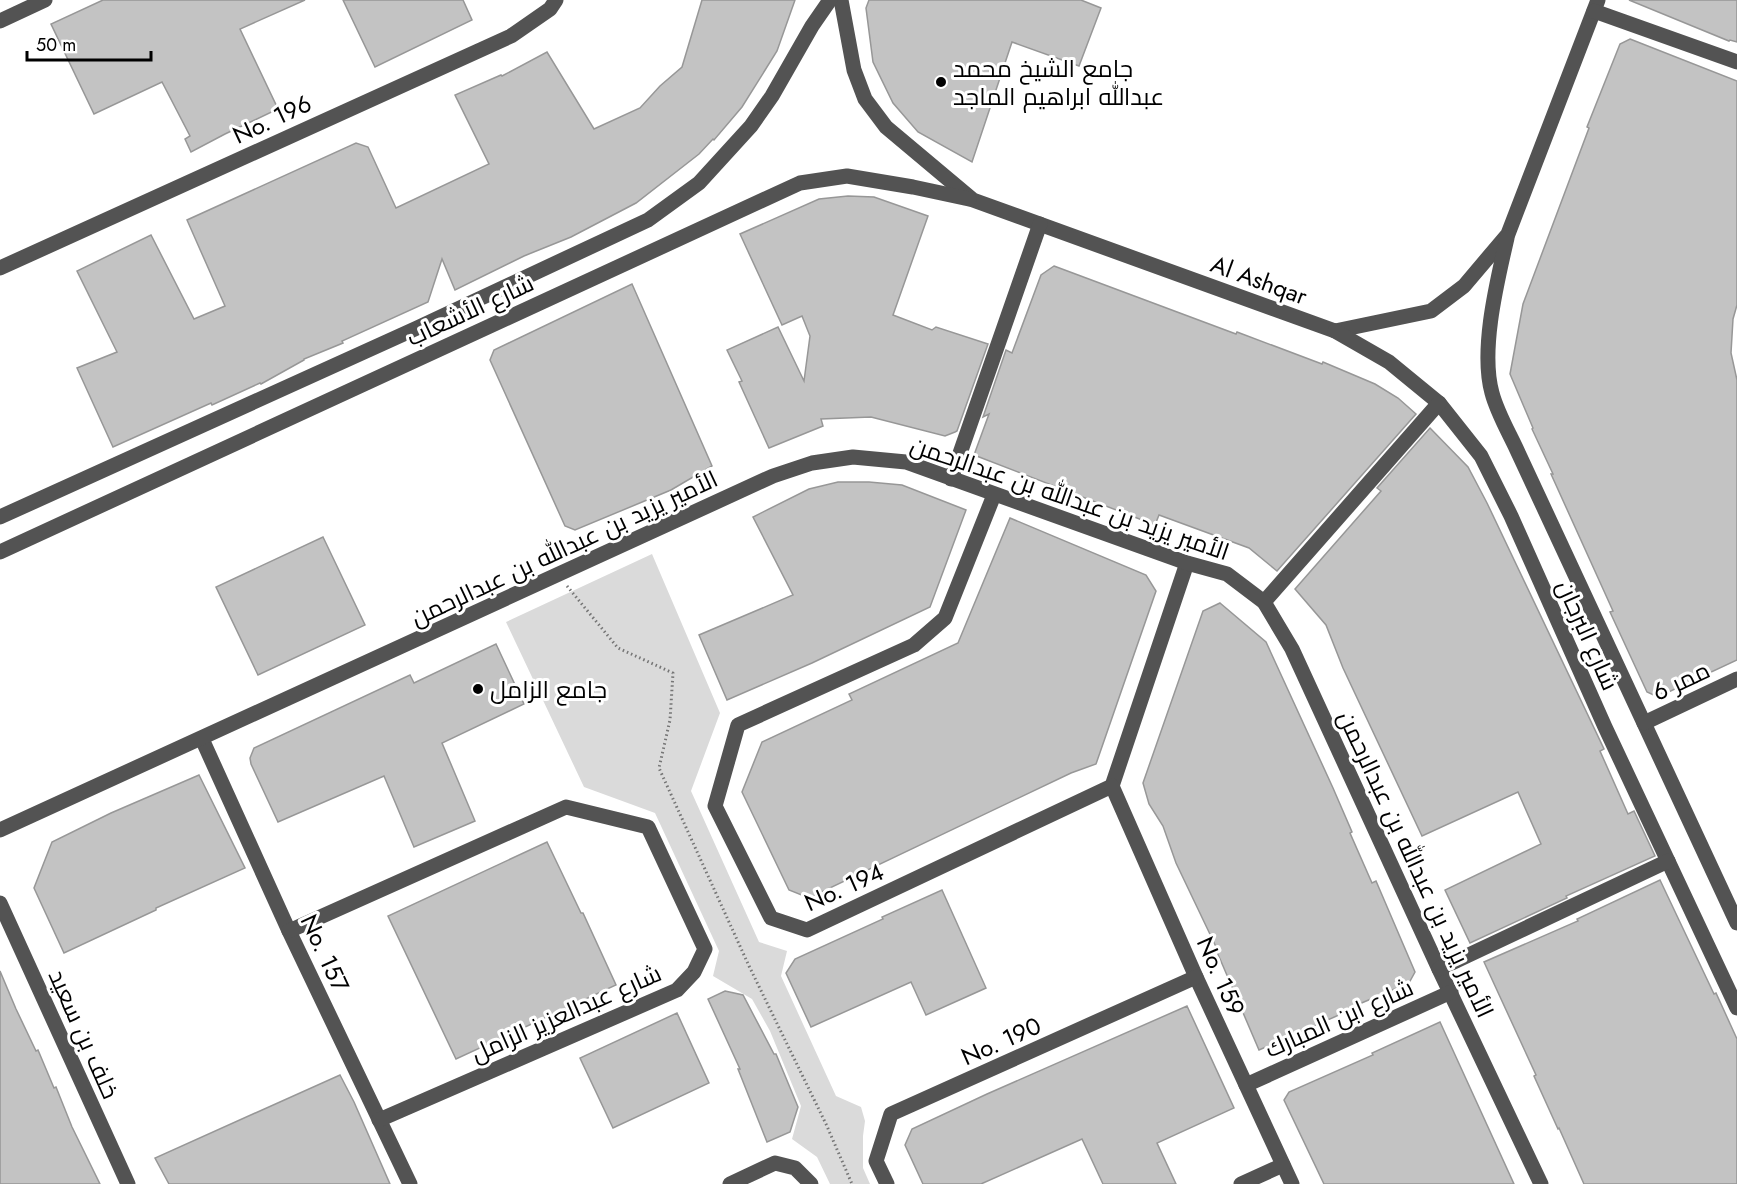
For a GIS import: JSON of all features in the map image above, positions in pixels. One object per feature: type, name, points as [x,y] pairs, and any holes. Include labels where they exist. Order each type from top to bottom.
[{"type":"street","points":[[0,21],[45,0]]},
{"type":"street","name":"No. 196","points":[[0,268],[511,36],[550,9],[556,0]]},
{"type":"street","name":"شارع الأشعاب","points":[[0,517],[417,328],[648,220],[699,183],[751,126],[772,96],[812,26],[830,0]]},
{"type":"street","name":"Al Ashqar","points":[[841,0],[854,70],[865,99],[886,127],[973,200],[1335,331]]},
{"type":"street","points":[[1335,331],[1431,311],[1464,286],[1508,234],[1596,5],[1737,62]]},
{"type":"street","name":"شارع الأشعاب","points":[[0,552],[800,183],[847,176],[973,200]]},
{"type":"street","points":[[951,479],[1040,224]]},
{"type":"street","name":"شارع البرجان","points":[[1508,234],[1494,294],[1487,360],[1492,393],[1737,923]]},
{"type":"street","name":"شارع البرجان","points":[[1335,331],[1389,362],[1439,403],[1481,456],[1511,516],[1605,728],[1737,1008]]},
{"type":"street","points":[[1264,602],[1439,403]]},
{"type":"street","name":"الأمير يزيد بن عبدالله بن عبدالرحمن","points":[[0,830],[773,476],[812,463],[854,457],[906,462],[994,495],[1227,574],[1264,602],[1292,649],[1541,1184]]},
{"type":"street","name":"No. 194","points":[[994,495],[945,618],[914,645],[738,725],[714,806],[771,918],[807,930],[1112,786]]},
{"type":"street","points":[[1112,786],[1187,562]]},
{"type":"street","name":"ممر 6","points":[[1644,723],[1737,679]]},
{"type":"street","name":"No. 157","points":[[202,739],[289,930],[410,1184]]},
{"type":"street","name":"No. 159","points":[[1112,786],[1196,977],[1292,1184]]},
{"type":"street","name":"شارع عبدالعزيز الزامل","points":[[289,930],[566,807],[648,827],[705,949],[694,972],[677,990],[379,1120]]},
{"type":"street","points":[[1439,969],[1668,861]]},
{"type":"street","name":"خلف بن سعيد","points":[[0,903],[128,1184]]},
{"type":"street","name":"No. 190","points":[[887,1184],[876,1161],[891,1114],[1196,977]]},
{"type":"street","name":"شارع ابن المبارك","points":[[1246,1086],[1451,992]]},
{"type":"street","points":[[730,1184],[775,1162],[795,1168],[811,1184]]},
{"type":"street","points":[[1241,1184],[1283,1165]]},
{"type":"path","points":[[560,574],[571,592],[618,648],[673,673],[670,720],[659,768],[852,1184]]},
{"type":"shaded area","points":[[652,554],[720,713],[691,791],[759,942],[787,951],[781,976],[836,1096],[861,1107],[865,1121],[863,1168],[870,1184],[830,1184],[817,1157],[792,1139],[801,1106],[770,1031],[752,999],[713,976],[719,951],[655,813],[584,787],[506,622]]},
{"type":"building","points":[[103,0],[305,0],[240,29],[278,109],[191,152],[185,139],[190,136],[162,82],[94,114],[51,24]]},
{"type":"building","points":[[343,0],[463,0],[472,20],[375,67]]},
{"type":"building","points":[[702,0],[795,0],[777,51],[742,107],[699,154],[636,203],[571,237],[524,256],[455,290],[442,259],[428,302],[304,359],[261,384],[212,405],[211,403],[113,447],[77,368],[117,352],[77,271],[151,235],[194,319],[225,306],[187,220],[356,143],[368,147],[396,208],[489,164],[455,95],[502,76],[547,52],[594,129],[640,108],[682,67]]},
{"type":"building","name":"جامع الشيخ محمد عبدالله ابراهيم الماجد","points":[[869,0],[1081,0],[1101,8],[1079,66],[1012,42],[972,162],[918,132],[893,103],[873,62],[866,8]]},
{"type":"building","points":[[1629,0],[1737,0],[1737,42],[1729,41]]},
{"type":"building","points":[[1630,39],[1737,81],[1737,305],[1733,319],[1731,353],[1737,380],[1737,660],[1658,697],[1647,692],[1610,612],[1613,611],[1551,474],[1553,474],[1510,374],[1523,304],[1589,128],[1587,127],[1620,44]]},
{"type":"building","points":[[848,196],[874,197],[928,216],[893,315],[932,330],[936,327],[988,344],[955,432],[945,436],[871,417],[821,419],[823,426],[769,448],[727,350],[778,327],[804,381],[810,336],[802,316],[782,325],[740,234],[819,199]]},
{"type":"building","points":[[1054,266],[1236,334],[1237,332],[1322,364],[1323,362],[1375,384],[1398,398],[1416,414],[1277,571],[1249,548],[1159,515],[1155,525],[974,455],[989,414],[983,417],[1006,350],[1012,353],[1041,275]]},
{"type":"building","points":[[632,284],[712,466],[671,490],[575,530],[565,526],[490,360],[494,350]]},
{"type":"building","points":[[1430,428],[1468,467],[1487,503],[1604,749],[1600,751],[1628,814],[1634,811],[1655,856],[1470,943],[1445,890],[1541,844],[1518,792],[1422,836],[1343,668],[1326,625],[1295,589],[1381,491],[1377,488]]},
{"type":"building","points":[[838,482],[902,485],[966,510],[930,607],[727,700],[699,635],[793,595],[753,517],[809,489]]},
{"type":"building","points":[[1010,518],[1146,575],[1156,591],[1096,764],[1071,773],[809,898],[789,890],[742,792],[762,742],[852,700],[849,694],[958,643]]},
{"type":"building","points":[[323,537],[365,625],[258,675],[216,587]]},
{"type":"building","points":[[1220,603],[1266,642],[1333,788],[1372,883],[1376,881],[1415,972],[1409,983],[1259,1050],[1218,951],[1176,863],[1163,826],[1149,804],[1143,783],[1203,611]]},
{"type":"building","points":[[496,644],[524,704],[442,743],[475,821],[414,847],[384,776],[278,822],[251,764],[250,758],[254,748],[410,675],[414,683]]},
{"type":"building","points":[[199,775],[245,868],[64,953],[34,888],[52,842],[111,813]]},
{"type":"building","points":[[547,842],[616,985],[456,1059],[388,916]]},
{"type":"building","points":[[1660,880],[1737,1039],[1737,1184],[1584,1184],[1484,962],[1578,921],[1577,919]]},
{"type":"building","points":[[942,890],[986,988],[926,1015],[911,982],[811,1027],[786,973],[795,959]]},
{"type":"building","points":[[0,971],[16,1009],[36,1051],[38,1050],[54,1088],[56,1087],[72,1127],[100,1184],[0,1184]]},
{"type":"building","points":[[725,991],[743,995],[776,1054],[798,1107],[790,1132],[767,1142],[738,1069],[740,1069],[708,999]]},
{"type":"building","points":[[1187,1006],[1234,1108],[1157,1143],[1176,1184],[1103,1184],[1082,1139],[981,1184],[923,1184],[905,1145],[912,1129]]},
{"type":"building","points":[[677,1013],[709,1083],[613,1128],[580,1058]]},
{"type":"building","points":[[1440,1022],[1514,1184],[1324,1184],[1284,1100],[1289,1092]]},
{"type":"building","points":[[340,1075],[390,1184],[169,1184],[155,1158]]},
{"type":"place","name":"جامع الشيخ محمد عبدالله ابراهيم الماجد","points":[[941,82]]},
{"type":"place","name":"جامع الزامل","points":[[478,689]]}]
